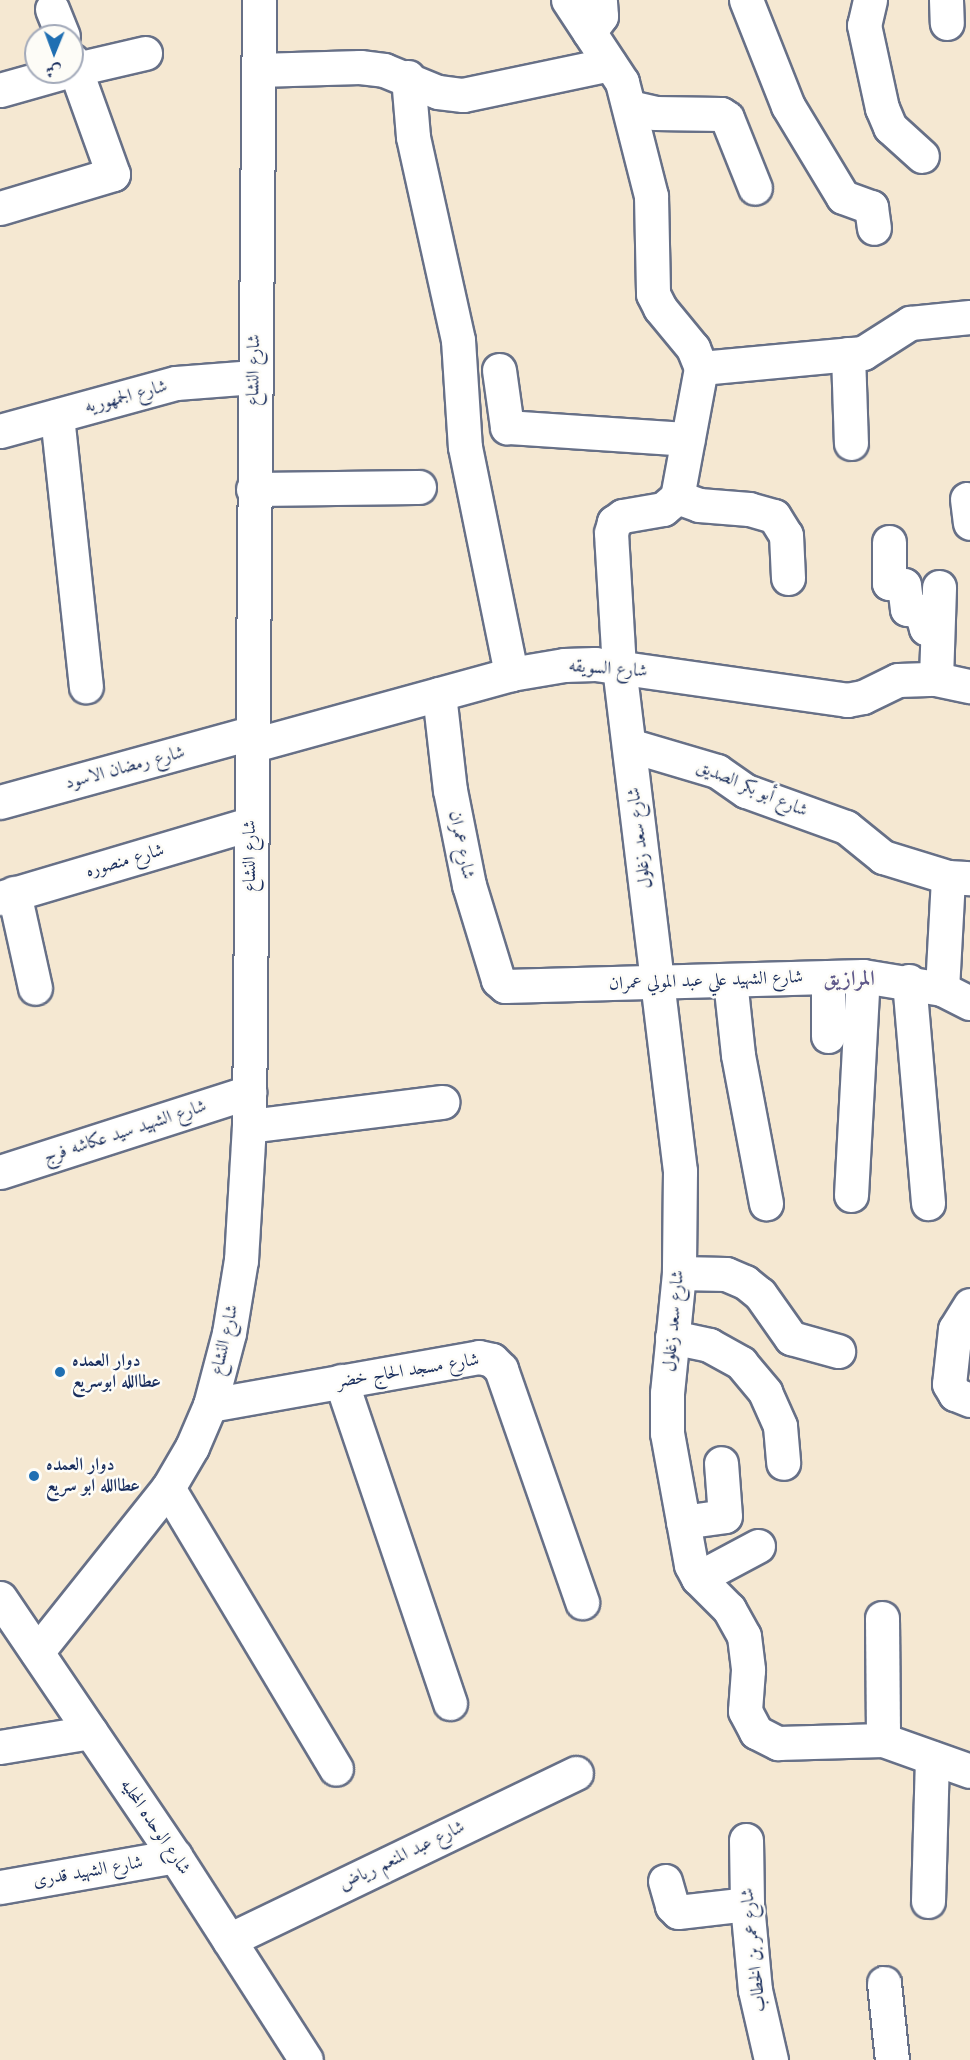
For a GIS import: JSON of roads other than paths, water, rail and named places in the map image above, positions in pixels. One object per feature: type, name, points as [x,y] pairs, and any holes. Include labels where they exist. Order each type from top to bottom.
[{"type":"street","name":"شارع النشاع","points":[[37,1652],[168,1488],[210,1405],[229,1333],[241,1260],[249,1126],[250,739],[259,0]]},
{"type":"street","points":[[568,0],[622,82],[630,107],[633,134],[651,196],[653,294],[660,308],[693,348],[701,368],[677,497],[699,506],[749,509],[774,516],[786,535],[788,578]]},
{"type":"street","points":[[589,32],[601,16],[600,0]]},
{"type":"street","points":[[746,0],[788,106],[843,197],[872,207],[873,228]]},
{"type":"street","points":[[870,0],[864,26],[882,108],[890,127],[922,156]]},
{"type":"street","points":[[84,65],[146,53]]},
{"type":"street","points":[[258,70],[360,67],[408,77],[438,92],[463,96],[610,64]]},
{"type":"street","points":[[408,77],[413,137],[458,340],[465,447],[511,674]]},
{"type":"street","points":[[0,90],[24,83]]},
{"type":"street","points":[[0,208],[113,174],[77,84]]},
{"type":"street","points":[[630,107],[655,113],[721,114],[727,118],[755,188]]},
{"type":"street","points":[[701,368],[871,350],[891,331],[909,323],[970,317]]},
{"type":"street","points":[[848,354],[851,443]]},
{"type":"street","points":[[499,370],[507,427],[688,439]]},
{"type":"street","name":"شارع الجمهوريه","points":[[0,431],[176,383],[254,377]]},
{"type":"street","points":[[57,416],[86,686]]},
{"type":"street","points":[[253,489],[419,487]]},
{"type":"street","name":"شارع سعد زغلول","points":[[677,497],[663,509],[623,516],[611,527],[619,668],[680,1171],[679,1273],[672,1337],[667,1433],[691,1565],[698,1578],[729,1609],[744,1636],[748,1670],[745,1711],[756,1732],[778,1743],[883,1740],[970,1770]]},
{"type":"street","points":[[889,542],[889,583],[904,585],[907,609],[921,611],[926,628],[938,629]]},
{"type":"street","points":[[936,679],[939,587]]},
{"type":"street","name":"شارع السويقه","points":[[250,739],[439,694],[511,674],[564,665],[619,668],[847,700],[863,697],[878,687],[898,680],[936,679],[970,686]]},
{"type":"street","name":"شارع عمران","points":[[439,694],[450,790],[470,885],[498,980],[509,988]]},
{"type":"street","name":"شارع رمضان الاسود","points":[[0,802],[250,739]]},
{"type":"street","name":"شارع أبو بكر الصديق","points":[[629,745],[717,771],[746,791],[846,827],[883,857],[959,878]]},
{"type":"street","name":"شارع منصوره","points":[[7,896],[250,824]]},
{"type":"street","points":[[956,996],[959,878]]},
{"type":"street","points":[[7,896],[35,988]]},
{"type":"street","points":[[851,1195],[863,976]]},
{"type":"street","name":"شارع الشهيد علي عبد المولي عمران","points":[[509,988],[863,976],[909,981],[956,996]]},
{"type":"street","points":[[828,977],[828,1036]]},
{"type":"street","points":[[730,980],[738,1055],[766,1203]]},
{"type":"street","points":[[909,981],[928,1203]]},
{"type":"street","name":"شارع الشهيد سيد عكاشه فرج","points":[[0,1172],[249,1092]]},
{"type":"street","points":[[249,1126],[443,1102]]},
{"type":"street","points":[[679,1273],[726,1274],[744,1282],[760,1294],[791,1338],[838,1351]]},
{"type":"street","points":[[970,1305],[955,1329],[950,1384],[955,1394],[970,1400]]},
{"type":"street","points":[[672,1337],[709,1345],[747,1370],[765,1392],[780,1426],[783,1463]]},
{"type":"street","name":"شارع مسجد الحاج خضر","points":[[210,1405],[479,1357],[497,1364],[582,1602]]},
{"type":"street","points":[[341,1381],[450,1703]]},
{"type":"street","points":[[683,1522],[725,1516],[721,1463]]},
{"type":"street","points":[[168,1488],[336,1769]]},
{"type":"street","points":[[698,1578],[758,1546]]},
{"type":"street","name":"شارع الوحده المحليه","points":[[0,1598],[175,1856],[306,2060]]},
{"type":"street","points":[[882,1618],[883,1740]]},
{"type":"street","points":[[0,1747],[91,1732]]},
{"type":"street","points":[[928,1901],[932,1758]]},
{"type":"street","name":"شارع عبد المنعم رياض","points":[[229,1940],[576,1773]]},
{"type":"street","name":"شارع عمر بن الخطاب","points":[[746,1840],[747,1904],[755,1990],[771,2060]]},
{"type":"street","name":"شارع الشهيد قدرى","points":[[0,1887],[175,1856]]},
{"type":"street","points":[[666,1881],[672,1906],[678,1912],[747,1904]]},
{"type":"street","points":[[884,1983],[892,2060]]},
{"type":"place","name":"دوار العمده عطاالله ابوسريع","points":[[60,1372]]},
{"type":"place","name":"دوار العمده عطاالله ابو سريع","points":[[34,1476]]},
{"type":"district","name":"المرازيق","points":[[849,980]]}]
